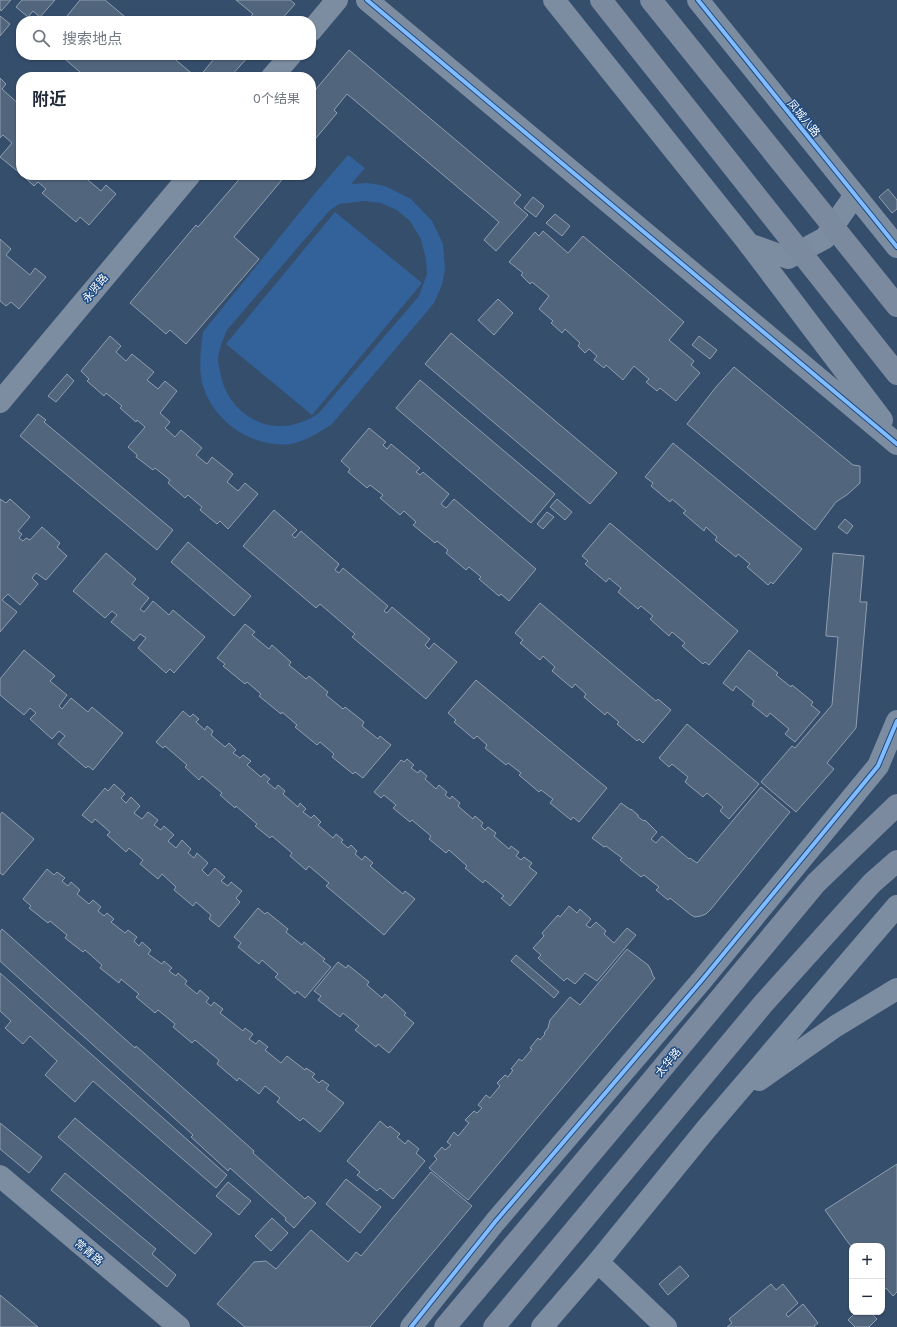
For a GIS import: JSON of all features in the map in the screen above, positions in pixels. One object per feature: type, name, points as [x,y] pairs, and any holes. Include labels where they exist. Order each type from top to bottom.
[{"type":"main road","points":[[601,0],[897,374]]},
{"type":"main road","points":[[651,0],[897,306]]},
{"type":"main road","name":"太华路","points":[[445,1326],[816,883],[897,805]]},
{"type":"main road","points":[[494,1327],[763,1004],[872,883],[897,861]]},
{"type":"street","points":[[316,25],[337,0]]},
{"type":"street","points":[[367,0],[897,444]]},
{"type":"street","points":[[554,0],[749,244],[897,440]]},
{"type":"street","name":"凤城八路","points":[[698,0],[897,247]]},
{"type":"street","points":[[276,72],[287,60]]},
{"type":"street","name":"永贤路","points":[[0,402],[186,180]]},
{"type":"street","points":[[749,244],[788,258],[825,238],[855,195]]},
{"type":"street","points":[[411,1327],[495,1222],[702,980],[878,766],[897,721]]},
{"type":"street","points":[[542,1327],[598,1262],[707,1128],[897,906]]},
{"type":"street","points":[[707,1128],[758,1080],[836,1026],[897,989]]},
{"type":"street","name":"常青路","points":[[0,1176],[179,1327]]},
{"type":"street","points":[[598,1262],[666,1327]]},
{"type":"shaded area","points":[[348,155],[365,168],[351,184],[368,183],[385,186],[411,199],[432,221],[443,244],[445,269],[442,285],[434,303],[332,424],[313,436],[297,443],[277,444],[263,442],[237,430],[216,411],[208,399],[201,379],[200,359],[203,332]],"holes":[[[365,201],[381,203],[397,210],[410,221],[421,239],[426,259],[427,274],[419,296],[318,414],[309,419],[288,426],[267,425],[248,416],[232,401],[222,382],[218,359],[220,348],[227,330],[329,211],[339,204]]]},
{"type":"shaded area","points":[[335,212],[422,283],[312,415],[226,344]]},
{"type":"building","points":[[0,0],[11,0],[1,11],[0,9]]},
{"type":"building","points":[[22,0],[55,0],[41,16],[33,11],[29,16],[27,16],[16,7]]},
{"type":"building","points":[[80,0],[105,0],[124,16],[67,16]]},
{"type":"building","points":[[236,0],[290,0],[295,4],[284,16],[251,16],[253,14]]},
{"type":"building","points":[[0,16],[10,24],[0,36]]},
{"type":"building","points":[[349,50],[521,195],[514,203],[528,215],[496,251],[484,240],[499,222],[347,94],[334,110],[337,113],[316,138],[316,89]]},
{"type":"building","points":[[66,60],[176,60],[190,72],[80,72]]},
{"type":"building","points":[[213,60],[245,60],[235,72],[203,72]]},
{"type":"building","points":[[0,78],[6,84],[2,89],[16,102],[16,170],[0,157],[12,143],[3,135],[0,138]]},
{"type":"building","points":[[27,180],[88,180],[101,191],[106,185],[116,194],[89,225],[80,217],[76,222],[42,193],[46,189],[38,182],[34,186]]},
{"type":"building","points":[[239,180],[282,180],[234,237],[259,259],[186,344],[170,330],[166,334],[130,303],[196,225],[198,227]]},
{"type":"building","points":[[888,189],[897,200],[897,209],[892,213],[879,197]]},
{"type":"building","points":[[533,197],[544,206],[536,217],[524,208]]},
{"type":"building","points":[[555,214],[570,226],[562,236],[546,223]]},
{"type":"building","points":[[543,231],[568,253],[583,236],[684,322],[669,340],[694,361],[691,365],[700,373],[676,401],[660,388],[657,391],[646,382],[649,379],[634,366],[623,380],[606,365],[604,368],[594,360],[597,356],[589,349],[585,353],[578,346],[580,343],[565,329],[562,333],[551,323],[553,321],[539,309],[549,296],[532,282],[530,284],[521,275],[523,273],[509,262],[535,232],[539,236]]},
{"type":"building","points":[[0,239],[11,249],[6,255],[30,275],[35,268],[46,277],[19,309],[11,302],[6,306],[0,301]]},
{"type":"building","points":[[498,299],[513,313],[494,335],[478,320]]},
{"type":"building","points":[[451,333],[617,473],[590,504],[425,364]]},
{"type":"building","points":[[110,336],[121,346],[116,352],[126,361],[132,354],[154,372],[147,380],[158,389],[165,381],[177,391],[160,413],[170,422],[165,428],[175,437],[181,430],[202,448],[196,455],[207,464],[212,457],[233,474],[227,482],[238,491],[245,483],[258,494],[228,529],[220,521],[217,524],[200,510],[202,507],[188,495],[185,498],[168,483],[170,480],[155,468],[153,470],[136,457],[137,455],[128,447],[145,427],[137,420],[136,422],[120,408],[122,406],[106,393],[104,396],[87,381],[89,379],[81,371]]},
{"type":"building","points":[[699,336],[717,350],[710,359],[692,345]]},
{"type":"building","points":[[734,367],[853,465],[860,466],[860,483],[836,502],[815,530],[687,424]]},
{"type":"building","points":[[67,374],[74,381],[56,402],[48,396]]},
{"type":"building","points":[[420,380],[555,494],[531,523],[396,408]]},
{"type":"building","points":[[38,414],[46,420],[44,422],[173,530],[157,550],[20,436]]},
{"type":"building","points":[[369,428],[386,442],[383,445],[387,449],[391,444],[420,468],[416,472],[420,475],[423,472],[449,494],[441,504],[446,508],[454,499],[536,569],[509,601],[501,594],[499,596],[479,579],[481,577],[469,567],[466,570],[446,553],[448,550],[437,541],[435,543],[413,525],[416,522],[404,511],[400,515],[380,498],[383,495],[370,485],[367,488],[348,472],[350,469],[341,461]]},
{"type":"building","points":[[673,443],[802,549],[773,584],[771,582],[768,585],[747,567],[750,564],[738,554],[736,557],[715,540],[717,537],[706,527],[704,531],[683,513],[686,511],[672,499],[670,502],[651,486],[653,483],[645,477]]},
{"type":"building","points":[[0,499],[6,503],[10,499],[30,517],[18,531],[22,534],[19,538],[23,541],[26,538],[30,540],[42,527],[60,543],[57,547],[67,556],[46,580],[36,573],[32,578],[38,584],[20,605],[8,594],[2,600],[17,612],[0,632]]},
{"type":"building","points":[[557,499],[572,512],[565,520],[550,507]]},
{"type":"building","points":[[274,510],[297,530],[292,535],[295,538],[301,531],[339,564],[335,570],[339,573],[343,568],[388,606],[384,611],[387,613],[392,607],[430,639],[425,645],[429,649],[434,643],[457,662],[426,699],[352,637],[355,634],[320,604],[316,608],[243,546]]},
{"type":"building","points":[[547,512],[554,517],[543,529],[537,524]]},
{"type":"building","points":[[845,519],[853,526],[847,534],[838,527]]},
{"type":"building","points":[[610,523],[738,631],[709,665],[705,662],[703,664],[682,646],[685,643],[672,632],[669,636],[650,619],[653,616],[641,606],[638,609],[618,592],[621,588],[609,578],[606,582],[585,564],[588,561],[582,556]]},
{"type":"building","points":[[188,542],[251,596],[234,616],[171,562]]},
{"type":"building","points":[[106,553],[136,579],[132,584],[149,598],[140,609],[144,612],[153,601],[169,615],[173,610],[205,637],[174,673],[170,669],[166,673],[138,648],[146,638],[140,634],[134,641],[111,622],[117,615],[112,611],[105,618],[73,591]]},
{"type":"building","points":[[833,553],[864,556],[860,602],[867,602],[856,728],[827,763],[834,769],[796,812],[761,782],[792,746],[795,748],[832,705],[838,637],[826,636],[826,633]]},
{"type":"building","points":[[540,603],[656,701],[658,699],[671,710],[643,743],[639,739],[637,741],[617,724],[619,722],[607,712],[605,715],[584,697],[586,694],[575,684],[572,688],[552,671],[555,667],[543,656],[540,660],[520,643],[523,640],[515,633]]},
{"type":"building","points":[[245,624],[255,632],[252,635],[269,649],[272,645],[291,662],[289,665],[306,679],[309,676],[328,692],[326,695],[343,709],[345,707],[364,722],[362,726],[378,739],[380,736],[391,745],[363,778],[355,772],[353,774],[332,757],[334,754],[320,742],[317,745],[295,727],[297,725],[282,712],[281,714],[259,696],[261,694],[247,682],[245,684],[223,666],[225,664],[217,658]]},
{"type":"building","points":[[24,650],[55,676],[50,681],[67,695],[59,706],[62,709],[71,698],[88,712],[92,707],[123,733],[93,770],[88,766],[86,768],[58,744],[65,736],[59,731],[52,739],[30,719],[36,713],[30,708],[24,715],[0,695],[0,679]]},
{"type":"building","points":[[749,650],[778,673],[776,675],[791,687],[792,685],[813,702],[811,705],[820,712],[795,742],[785,734],[789,729],[770,713],[767,717],[752,705],[754,701],[736,686],[733,691],[723,683]]},
{"type":"building","points":[[476,680],[607,788],[579,822],[573,817],[571,820],[550,803],[553,799],[541,790],[539,792],[519,775],[521,773],[508,763],[506,765],[485,748],[487,745],[477,736],[474,739],[454,722],[456,720],[448,713]]},
{"type":"building","points":[[183,711],[190,717],[193,714],[199,719],[196,722],[205,730],[207,726],[213,731],[211,735],[225,747],[229,743],[236,750],[233,753],[240,758],[243,755],[251,761],[247,765],[261,777],[264,774],[270,779],[267,782],[275,789],[278,785],[285,791],[283,794],[298,807],[300,803],[306,809],[303,812],[311,818],[314,815],[321,822],[318,825],[333,838],[336,834],[343,840],[341,842],[348,848],[351,845],[357,851],[355,854],[362,860],[365,856],[373,863],[370,866],[403,894],[405,891],[415,899],[384,935],[326,886],[329,883],[309,866],[306,870],[290,856],[292,853],[272,836],[270,838],[255,826],[257,824],[236,806],[235,808],[220,795],[222,793],[202,776],[199,780],[185,767],[187,765],[165,746],[163,748],[156,742]]},
{"type":"building","points":[[687,724],[759,784],[729,819],[720,811],[723,807],[707,793],[703,797],[685,782],[688,777],[672,764],[669,767],[659,758]]},
{"type":"building","points":[[407,759],[414,765],[411,768],[418,773],[420,770],[427,776],[425,779],[436,789],[439,785],[447,792],[445,795],[450,799],[452,796],[460,803],[458,806],[473,819],[475,816],[483,823],[481,826],[485,830],[488,827],[496,833],[494,836],[509,849],[511,846],[519,852],[516,856],[521,860],[524,857],[532,863],[529,867],[537,873],[510,906],[501,898],[504,896],[485,880],[483,883],[465,868],[467,866],[449,850],[446,853],[429,839],[431,836],[412,820],[410,822],[393,808],[396,805],[384,795],[381,798],[374,792],[401,760],[404,762]]},
{"type":"building","points":[[114,784],[125,794],[121,798],[126,803],[131,797],[140,806],[134,813],[142,819],[148,812],[158,820],[154,825],[161,830],[164,826],[174,835],[168,841],[176,848],[182,840],[191,849],[188,853],[194,858],[197,853],[208,863],[202,870],[208,876],[215,868],[225,877],[221,881],[228,886],[231,882],[242,891],[236,898],[240,902],[219,927],[209,919],[211,915],[196,902],[193,906],[174,890],[176,887],[162,874],[158,879],[140,864],[143,860],[129,848],[126,852],[107,835],[110,832],[95,819],[92,823],[82,815],[105,788],[108,791]]},
{"type":"building","points":[[761,787],[790,812],[711,909],[706,914],[701,916],[695,917],[670,898],[668,900],[656,890],[659,887],[644,875],[641,877],[620,860],[622,858],[592,838],[621,803],[631,809],[638,815],[638,817],[644,821],[645,820],[657,832],[651,839],[656,843],[662,836],[689,859],[690,858],[697,863]]},
{"type":"building","points":[[2,812],[34,839],[3,875],[0,873],[0,815]]},
{"type":"building","points":[[47,869],[54,875],[57,872],[65,878],[62,881],[68,886],[71,882],[80,890],[77,894],[89,904],[93,900],[101,907],[98,911],[104,916],[107,913],[114,919],[111,922],[125,933],[128,930],[137,937],[134,941],[139,946],[142,942],[151,950],[148,954],[162,964],[164,961],[172,968],[169,971],[176,976],[178,973],[187,981],[185,984],[197,994],[200,990],[209,998],[206,1002],[211,1006],[214,1002],[223,1009],[220,1013],[243,1031],[245,1028],[253,1034],[249,1039],[256,1044],[259,1040],[268,1047],[265,1050],[281,1063],[287,1056],[305,1070],[306,1068],[315,1074],[312,1077],[319,1083],[322,1080],[329,1085],[326,1089],[344,1103],[320,1132],[303,1118],[300,1121],[277,1102],[280,1098],[265,1086],[259,1094],[239,1078],[237,1081],[217,1064],[219,1060],[195,1040],[192,1043],[173,1027],[175,1024],[158,1010],[155,1013],[136,997],[139,994],[121,979],[119,983],[100,968],[102,965],[85,950],[83,952],[65,938],[67,935],[50,921],[48,923],[29,908],[31,906],[23,899]]},
{"type":"building","points":[[569,906],[577,913],[580,909],[591,919],[586,925],[590,928],[596,922],[606,931],[604,934],[614,943],[627,928],[636,935],[597,981],[585,973],[575,984],[567,978],[564,981],[538,958],[541,955],[533,948],[544,936],[542,933],[558,915],[560,917]]},
{"type":"building","points":[[258,908],[265,914],[267,912],[288,929],[286,932],[302,945],[304,942],[325,959],[323,961],[331,967],[305,998],[297,991],[295,994],[275,977],[278,974],[262,960],[259,964],[238,947],[241,943],[234,937]]},
{"type":"building","points":[[2,929],[135,1048],[136,1046],[254,1151],[253,1153],[305,1199],[308,1196],[316,1203],[294,1228],[285,1220],[286,1218],[230,1168],[228,1171],[191,1137],[193,1135],[0,961],[0,932]]},
{"type":"building","points":[[627,949],[648,965],[655,978],[468,1200],[429,1168],[437,1159],[434,1156],[442,1147],[445,1150],[451,1145],[447,1142],[454,1132],[458,1136],[469,1123],[465,1120],[474,1111],[477,1113],[482,1108],[478,1105],[486,1095],[490,1098],[500,1086],[497,1083],[505,1075],[508,1077],[513,1070],[511,1069],[519,1059],[522,1061],[532,1049],[530,1048],[538,1038],[540,1040],[548,1028],[550,1020],[570,997],[580,1005]]},
{"type":"building","points":[[516,955],[559,992],[554,998],[511,961]]},
{"type":"building","points":[[338,962],[346,968],[348,965],[369,982],[367,985],[382,998],[385,994],[406,1013],[404,1015],[414,1023],[389,1053],[378,1044],[376,1047],[355,1030],[359,1026],[343,1013],[340,1017],[318,1000],[321,996],[314,991]]},
{"type":"building","points":[[0,973],[227,1175],[216,1188],[93,1081],[75,1102],[45,1075],[57,1061],[30,1036],[23,1044],[5,1028],[11,1021],[0,1011]]},
{"type":"building","points":[[75,1118],[212,1234],[195,1254],[58,1137]]},
{"type":"building","points":[[380,1121],[388,1128],[390,1126],[400,1134],[397,1137],[405,1144],[408,1140],[419,1149],[416,1153],[425,1161],[393,1199],[380,1188],[377,1191],[357,1175],[360,1172],[347,1161]]},
{"type":"building","points":[[0,1123],[42,1157],[29,1173],[0,1149]]},
{"type":"building","points":[[897,1164],[897,1292],[893,1296],[886,1288],[885,1289],[885,1243],[849,1243],[825,1210]]},
{"type":"building","points":[[431,1172],[472,1206],[370,1327],[245,1327],[217,1304],[254,1262],[266,1261],[276,1269],[311,1230],[348,1262],[356,1252],[361,1256]]},
{"type":"building","points":[[65,1173],[156,1249],[152,1254],[176,1275],[167,1287],[51,1190]]},
{"type":"building","points":[[346,1179],[381,1207],[360,1233],[326,1204]]},
{"type":"building","points":[[228,1182],[251,1201],[239,1215],[216,1196]]},
{"type":"building","points":[[272,1218],[288,1233],[271,1251],[255,1236]]},
{"type":"building","points":[[680,1266],[689,1276],[668,1295],[659,1284]]},
{"type":"building","points":[[771,1284],[776,1290],[783,1284],[798,1303],[786,1314],[788,1317],[803,1304],[818,1323],[814,1326],[815,1327],[727,1327],[732,1323],[729,1319]]},
{"type":"building","points":[[0,1295],[38,1327],[0,1327]]},
{"type":"building","points":[[853,1315],[873,1315],[877,1319],[869,1327],[855,1327],[848,1320]]},
{"type":"cycle path","points":[[367,0],[897,444]]},
{"type":"cycle path","points":[[698,0],[897,247]]},
{"type":"cycle path","points":[[411,1327],[495,1222],[702,980],[878,766],[897,721]]}]
